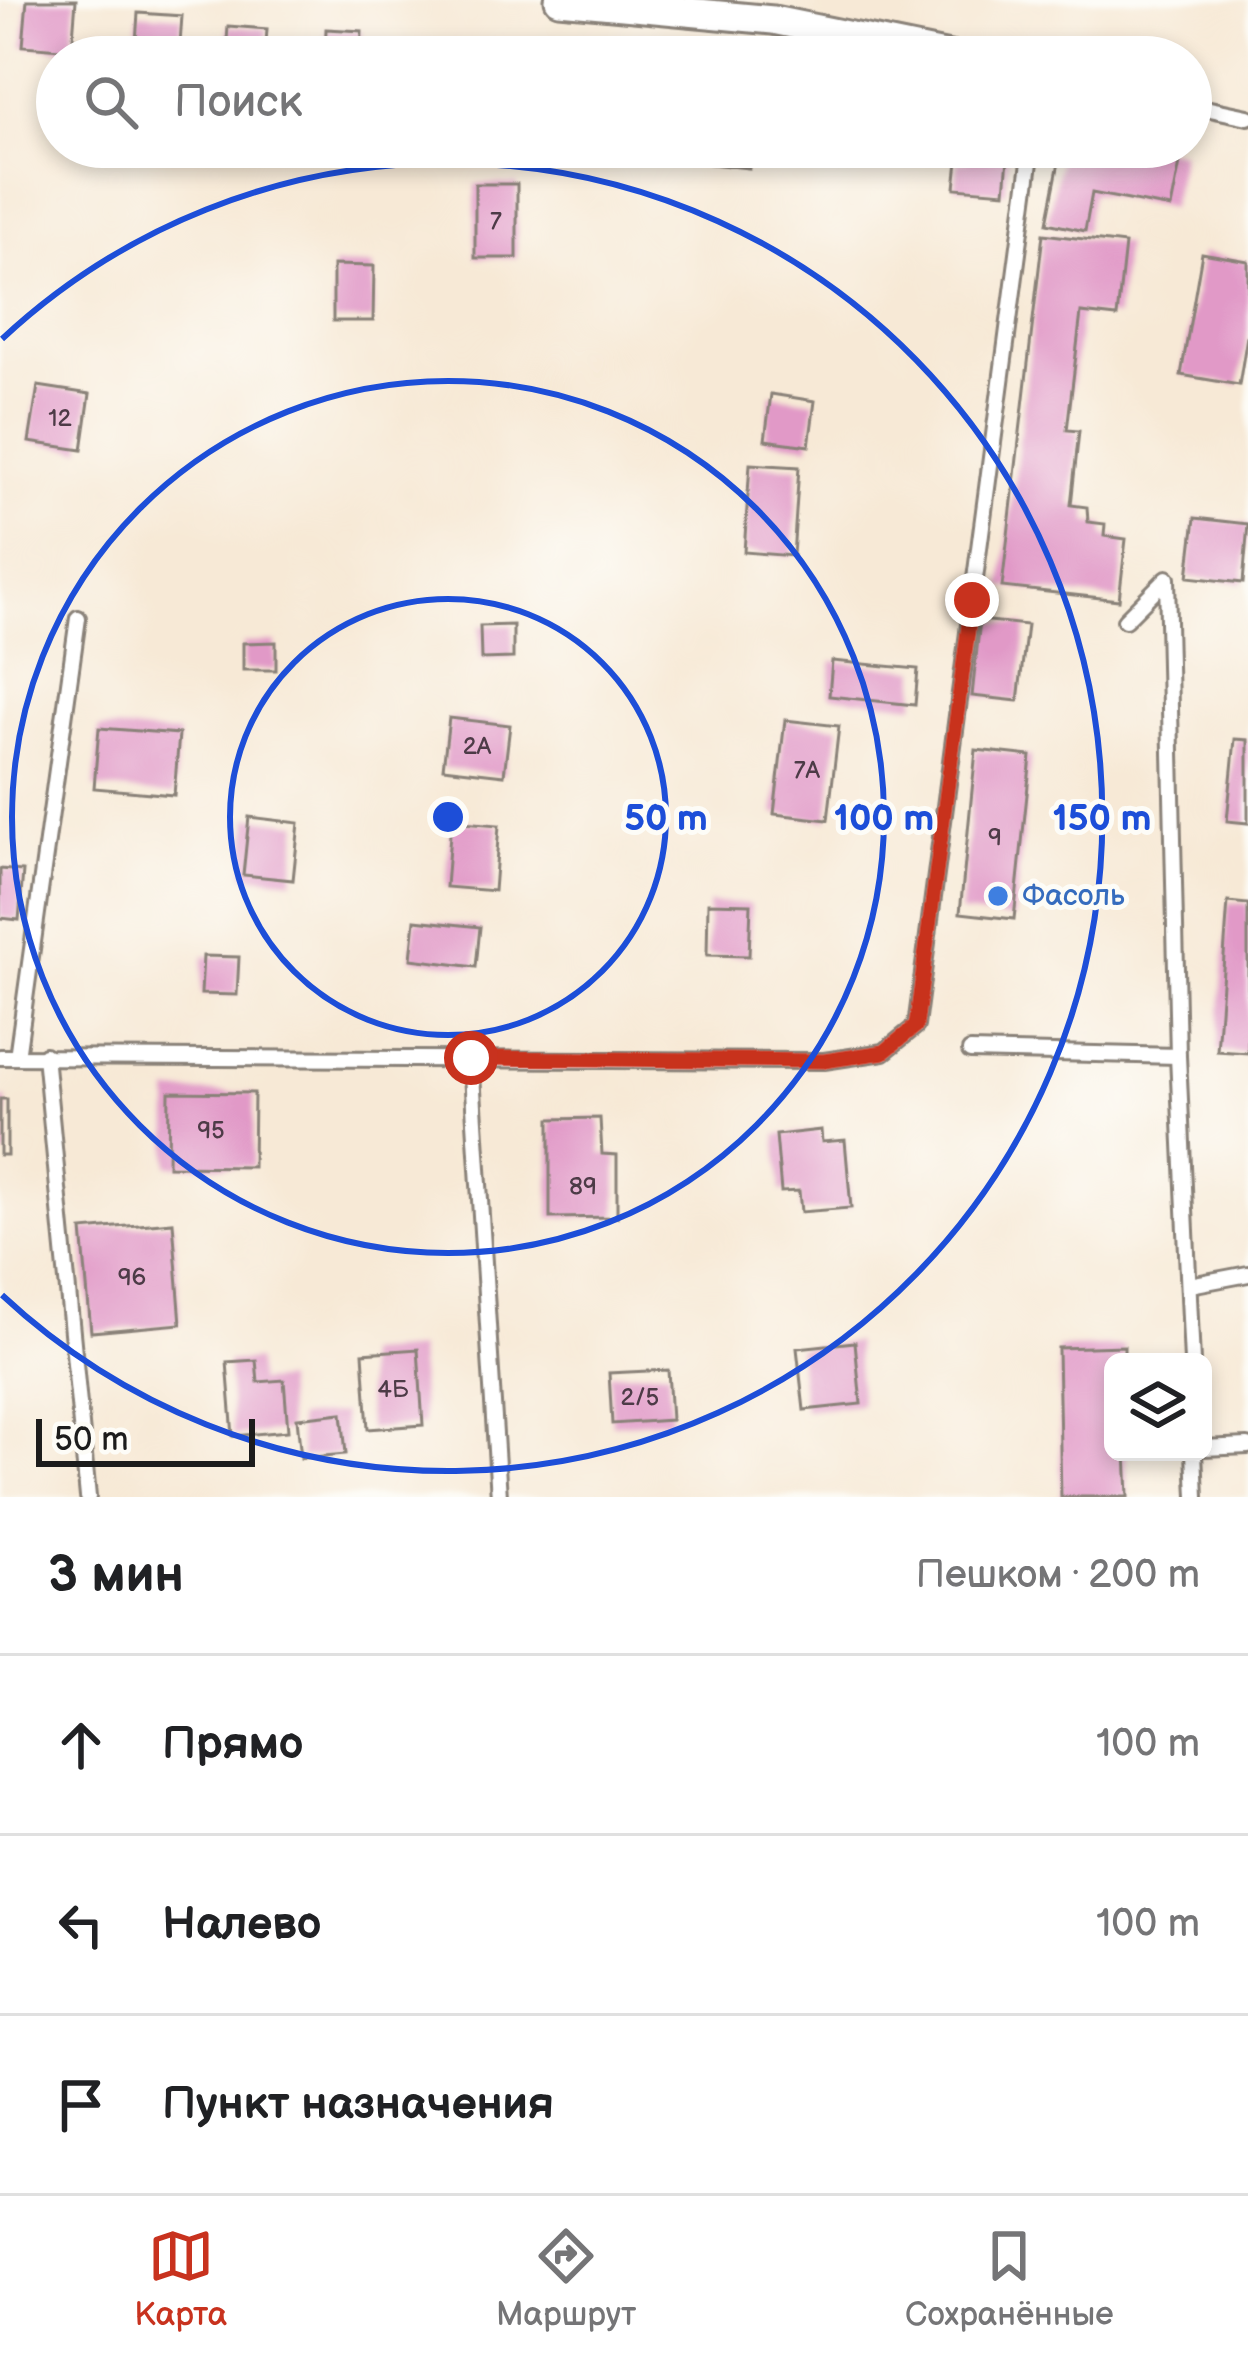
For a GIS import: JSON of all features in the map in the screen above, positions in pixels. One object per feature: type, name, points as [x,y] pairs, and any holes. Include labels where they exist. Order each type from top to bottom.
[{"type":"street","points":[[559,0],[780,14],[869,36]]},
{"type":"lane","points":[[1212,109],[1248,117]]},
{"type":"lane","points":[[0,1057],[824,1061],[884,1052],[916,1026],[1029,168]]},
{"type":"lane","points":[[1125,620],[1167,578],[1178,1056],[1192,1353]]},
{"type":"lane","points":[[17,1057],[78,618]]},
{"type":"lane","points":[[970,1051],[1178,1056]]},
{"type":"lane","points":[[46,1055],[88,1497]]},
{"type":"lane","points":[[471,1058],[500,1497]]},
{"type":"lane","points":[[1190,1285],[1248,1274]]},
{"type":"lane","points":[[1212,1448],[1248,1446]]},
{"type":"lane","points":[[1194,1461],[1196,1497]]},
{"type":"building","points":[[27,0],[76,0],[73,36],[36,36],[36,47],[23,46]]},
{"type":"building","points":[[138,13],[182,16],[181,36],[136,36]]},
{"type":"building","points":[[228,26],[267,29],[266,36],[227,36]]},
{"type":"building","points":[[326,29],[362,31],[362,36],[326,36]]},
{"type":"building","points":[[957,168],[1007,168],[1005,192],[955,188]]},
{"type":"building","points":[[1058,168],[1179,168],[1171,208],[1092,193],[1085,231],[1047,223]]},
{"type":"building","points":[[475,184],[517,184],[517,258],[475,258]]},
{"type":"building","points":[[1043,234],[1125,244],[1117,317],[1081,313],[1067,430],[1079,431],[1071,505],[1087,507],[1088,522],[1105,524],[1104,536],[1126,539],[1119,600],[1002,587]]},
{"type":"building","points":[[1202,253],[1248,261],[1248,330],[1239,385],[1181,375]]},
{"type":"building","points":[[333,265],[374,266],[373,321],[333,321]]},
{"type":"building","points":[[38,386],[90,394],[82,450],[29,442]]},
{"type":"building","points":[[771,394],[815,401],[809,446],[765,440]]},
{"type":"building","points":[[750,464],[799,467],[793,556],[744,552]]},
{"type":"building","points":[[1195,518],[1248,524],[1243,583],[1188,577]]},
{"type":"building","points":[[980,620],[1027,625],[1018,701],[972,696]]},
{"type":"building","points":[[513,625],[513,658],[481,659],[480,626]]},
{"type":"building","points":[[276,642],[276,670],[243,670],[243,643]]},
{"type":"building","points":[[832,661],[918,669],[915,705],[829,696]]},
{"type":"building","points":[[449,718],[510,725],[504,775],[443,768]]},
{"type":"building","points":[[785,720],[839,726],[828,820],[774,814]]},
{"type":"building","points":[[99,728],[179,734],[174,795],[94,788]]},
{"type":"building","points":[[1235,739],[1248,740],[1248,823],[1227,821]]},
{"type":"building","points":[[976,750],[1031,756],[1014,919],[960,913]]},
{"type":"building","points":[[249,817],[299,823],[293,880],[243,875]]},
{"type":"building","points":[[451,821],[499,825],[494,891],[446,887]]},
{"type":"building","points":[[0,869],[23,871],[19,920],[0,918]]},
{"type":"building","points":[[1228,902],[1248,904],[1248,1053],[1217,1051]]},
{"type":"building","points":[[708,903],[751,904],[749,956],[707,955]]},
{"type":"building","points":[[415,920],[480,927],[476,967],[411,959]]},
{"type":"building","points":[[203,956],[239,957],[237,995],[201,994]]},
{"type":"building","points":[[169,1092],[254,1093],[253,1167],[168,1166]]},
{"type":"building","points":[[0,1099],[7,1099],[7,1155],[0,1155]]},
{"type":"building","points":[[600,1118],[602,1154],[617,1155],[617,1217],[550,1218],[550,1119]]},
{"type":"building","points":[[821,1130],[822,1142],[845,1140],[851,1208],[801,1212],[799,1191],[781,1192],[776,1135]]},
{"type":"building","points":[[173,1222],[181,1324],[91,1332],[82,1230]]},
{"type":"building","points":[[855,1342],[861,1404],[804,1410],[797,1348]]},
{"type":"building","points":[[1124,1346],[1124,1353],[1104,1353],[1104,1461],[1126,1461],[1128,1497],[1061,1497],[1058,1348]]},
{"type":"building","points":[[418,1349],[423,1425],[368,1429],[363,1353]]},
{"type":"building","points":[[256,1360],[258,1382],[284,1380],[288,1431],[233,1436],[227,1362]]},
{"type":"building","points":[[668,1370],[671,1420],[612,1424],[609,1373]]},
{"type":"building","points":[[342,1413],[346,1454],[301,1458],[297,1418]]},
{"type":"place","name":"Фасоль","points":[[998,896]]},
{"type":"route","points":[[471,1058],[824,1061],[884,1052],[916,1026],[972,600]]}]
